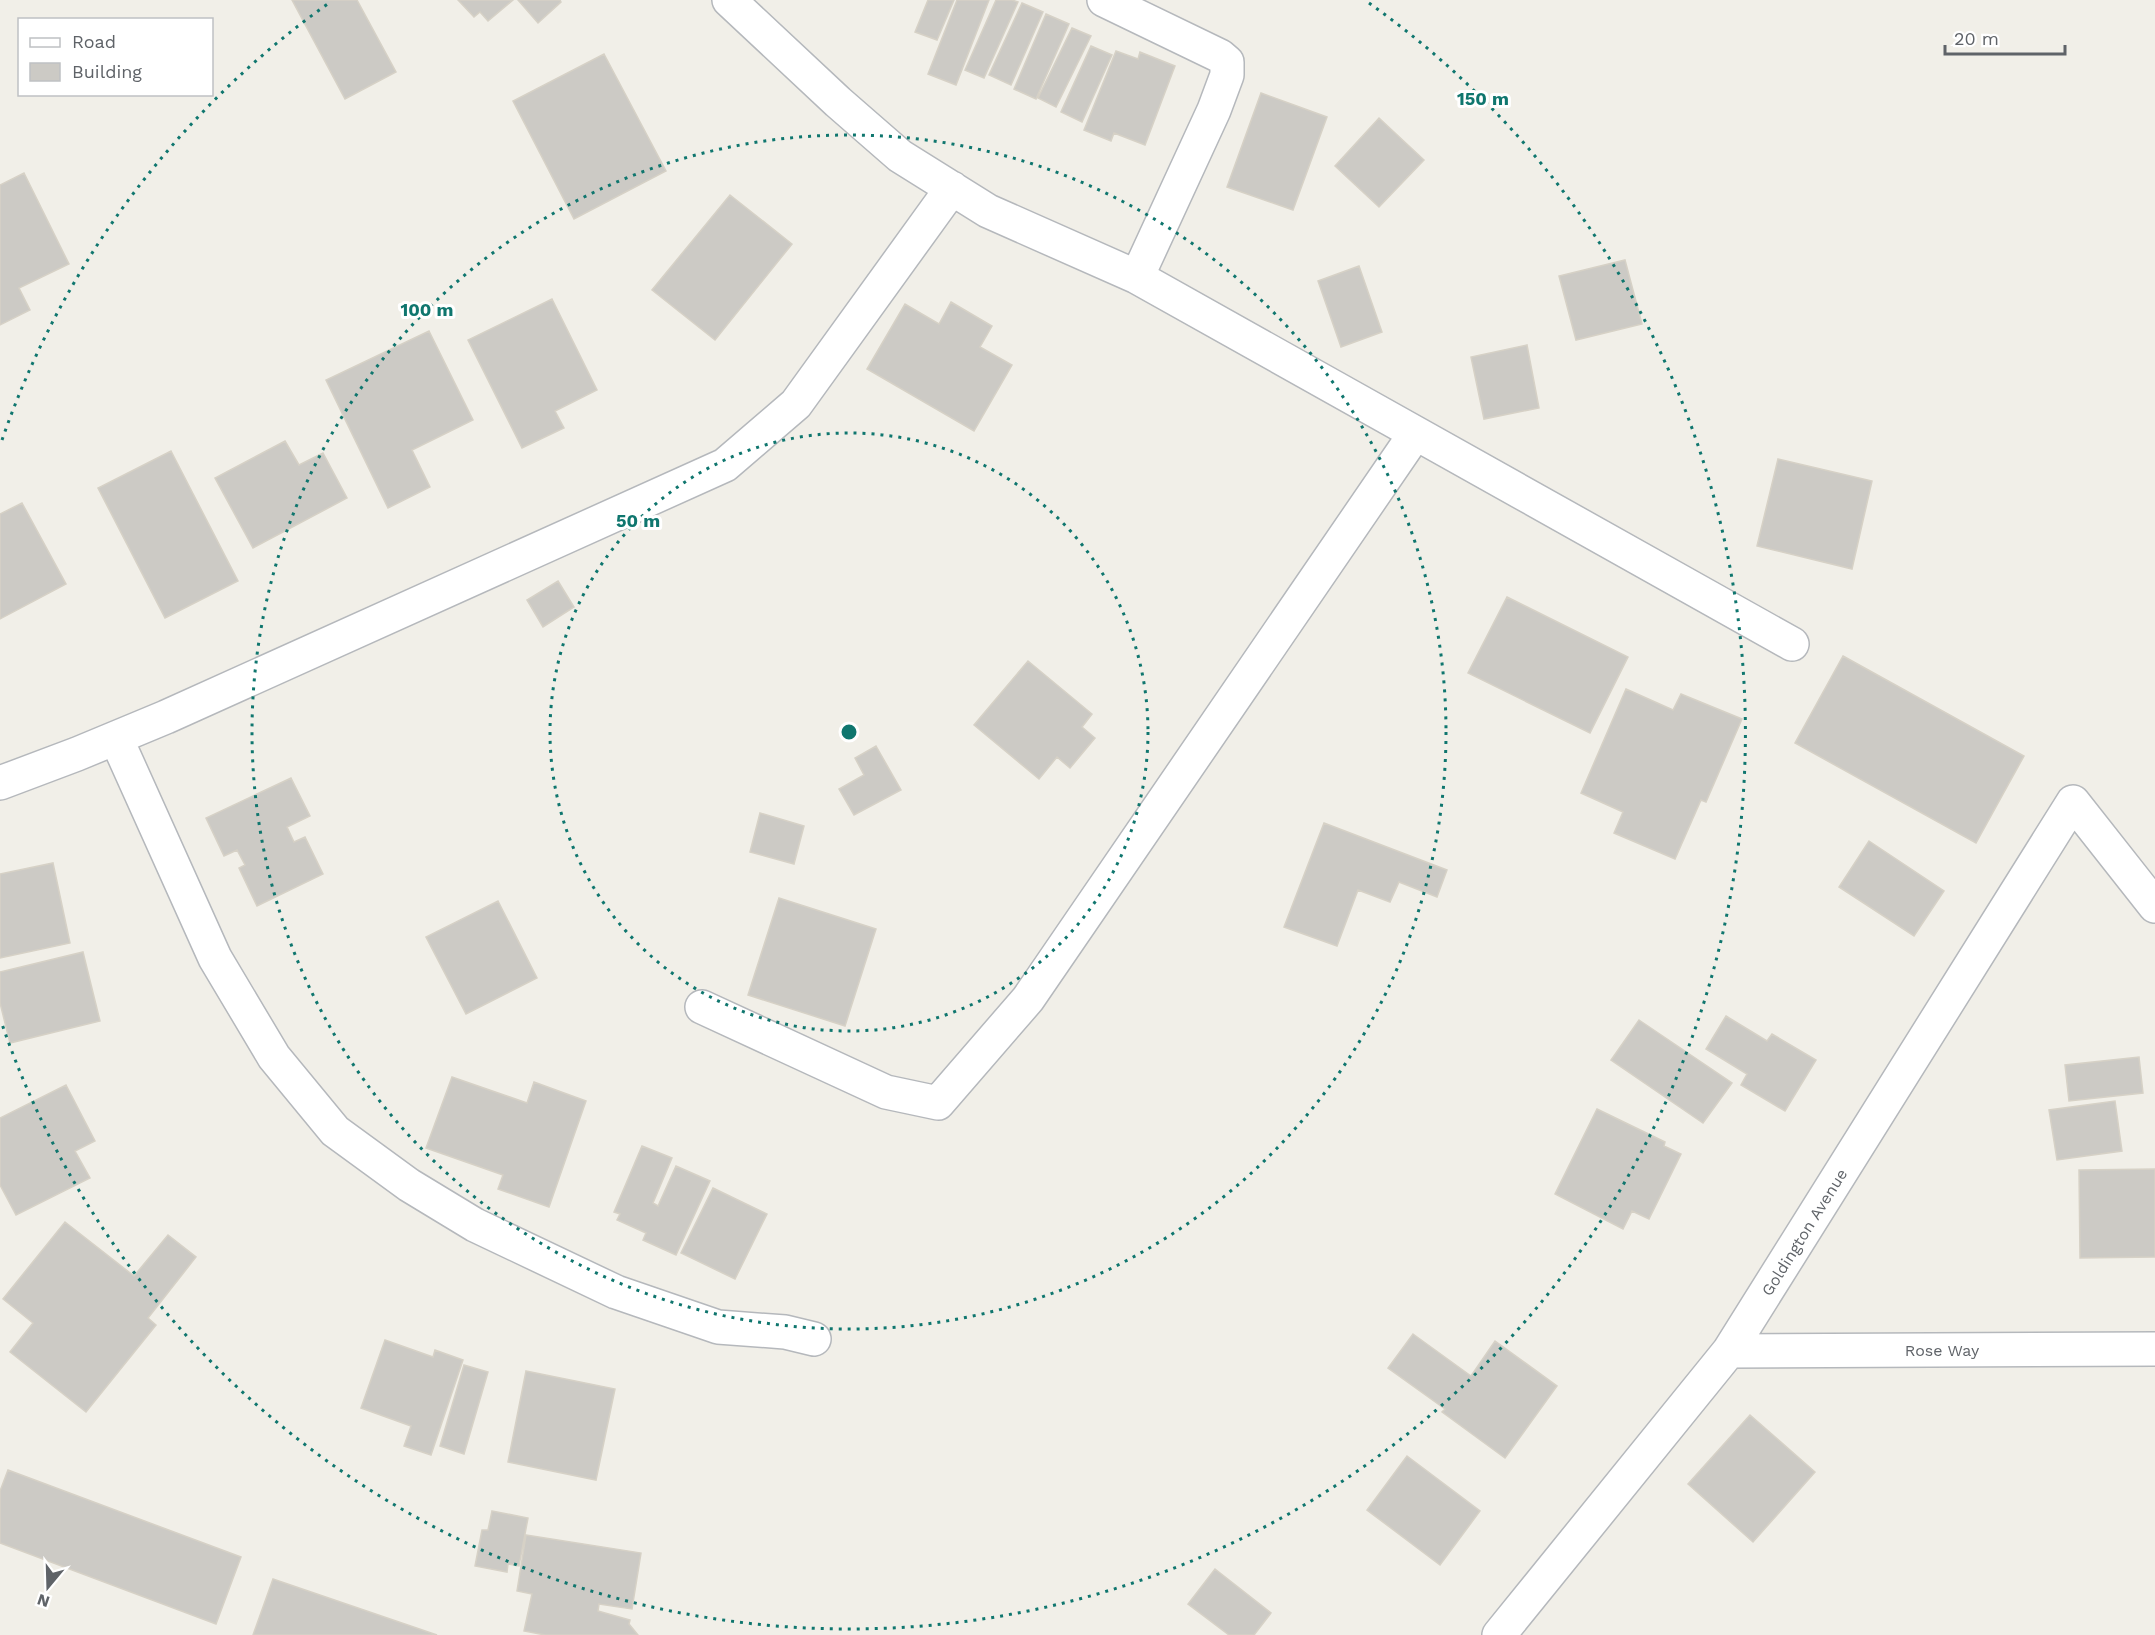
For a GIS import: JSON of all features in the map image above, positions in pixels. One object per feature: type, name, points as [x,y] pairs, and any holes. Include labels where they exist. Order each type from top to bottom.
[{"type":"street","points":[[729,0],[838,102],[900,156],[988,211],[1137,277],[1792,644]]},
{"type":"street","points":[[1104,0],[1211,51],[1227,62],[1227,75],[1214,110],[1137,277]]},
{"type":"street","points":[[0,783],[116,738],[725,465],[796,404],[952,188]]},
{"type":"street","points":[[702,1007],[886,1092],[938,1103],[1028,999],[1415,434]]},
{"type":"street","points":[[116,738],[215,958],[274,1057],[335,1131],[409,1185],[475,1225],[616,1292],[718,1327],[785,1332],[814,1339]]},
{"type":"street","name":"Goldington Avenue","points":[[1499,1635],[1730,1351],[2073,802],[2155,906]]},
{"type":"street","name":"Rose Way","points":[[1730,1351],[2155,1349]]},
{"type":"building","points":[[292,0],[357,0],[396,72],[345,99]]},
{"type":"building","points":[[458,0],[513,0],[488,21],[480,12],[474,17]]},
{"type":"building","points":[[518,0],[560,0],[561,2],[538,23]]},
{"type":"building","points":[[928,0],[954,0],[937,40],[915,32]]},
{"type":"building","points":[[957,0],[989,0],[956,85],[928,74]]},
{"type":"building","points":[[996,0],[1018,2],[984,78],[965,70]]},
{"type":"building","points":[[1022,3],[1043,12],[1011,85],[989,75]]},
{"type":"building","points":[[1046,14],[1069,24],[1036,99],[1014,89]]},
{"type":"building","points":[[1072,28],[1091,36],[1056,107],[1038,98]]},
{"type":"building","points":[[1091,46],[1112,55],[1082,122],[1061,112]]},
{"type":"building","points":[[1116,51],[1138,59],[1140,52],[1175,66],[1145,145],[1114,133],[1111,141],[1084,130]]},
{"type":"building","points":[[604,54],[666,171],[574,219],[513,101]]},
{"type":"building","points":[[1261,93],[1327,117],[1293,210],[1227,187]]},
{"type":"building","points":[[1379,118],[1424,160],[1379,207],[1335,166]]},
{"type":"building","points":[[24,173],[69,264],[19,288],[30,310],[0,325],[0,185]]},
{"type":"building","points":[[730,195],[792,244],[715,340],[652,290]]},
{"type":"building","points":[[1625,260],[1642,324],[1576,340],[1559,276]]},
{"type":"building","points":[[1359,266],[1382,332],[1341,347],[1318,281]]},
{"type":"building","points":[[552,299],[597,390],[555,411],[564,428],[522,448],[468,340]]},
{"type":"building","points":[[951,302],[992,326],[980,347],[1012,365],[974,431],[867,369],[905,304],[939,324]]},
{"type":"building","points":[[429,331],[473,420],[412,450],[430,487],[388,508],[326,380]]},
{"type":"building","points":[[1527,345],[1539,408],[1484,419],[1471,357]]},
{"type":"building","points":[[285,441],[299,465],[323,453],[347,498],[253,548],[215,478]]},
{"type":"building","points":[[171,451],[238,581],[165,618],[98,488]]},
{"type":"building","points":[[1778,459],[1872,481],[1852,569],[1757,546]]},
{"type":"building","points":[[22,503],[66,584],[0,619],[0,514]]},
{"type":"building","points":[[558,581],[574,607],[543,627],[527,600]]},
{"type":"building","points":[[1507,597],[1628,657],[1590,733],[1468,673]]},
{"type":"building","points":[[1843,656],[2024,756],[1976,843],[1795,743]]},
{"type":"building","points":[[1028,661],[1092,714],[1082,727],[1095,738],[1070,768],[1057,757],[1039,779],[974,725]]},
{"type":"building","points":[[1626,689],[1673,710],[1681,694],[1742,719],[1706,802],[1701,800],[1675,859],[1614,833],[1623,812],[1581,793]]},
{"type":"building","points":[[876,746],[901,790],[854,815],[839,789],[864,775],[855,758]]},
{"type":"building","points":[[291,778],[310,816],[287,827],[294,842],[305,837],[323,874],[257,906],[239,868],[245,865],[237,850],[224,856],[206,818]]},
{"type":"building","points":[[760,813],[804,826],[794,864],[750,852]]},
{"type":"building","points":[[1324,823],[1447,870],[1437,897],[1399,882],[1390,902],[1358,890],[1337,946],[1284,927]]},
{"type":"building","points":[[1869,841],[1944,891],[1914,936],[1839,887]]},
{"type":"building","points":[[53,863],[70,943],[0,958],[0,874]]},
{"type":"building","points":[[779,898],[876,929],[845,1026],[748,995]]},
{"type":"building","points":[[498,901],[537,978],[466,1014],[426,937]]},
{"type":"building","points":[[83,952],[100,1021],[10,1043],[0,1003],[0,972]]},
{"type":"building","points":[[1726,1016],[1767,1041],[1772,1034],[1816,1060],[1785,1111],[1741,1085],[1747,1074],[1706,1049]]},
{"type":"building","points":[[1639,1020],[1732,1083],[1703,1123],[1611,1060]]},
{"type":"building","points":[[2139,1057],[2143,1093],[2069,1101],[2065,1065]]},
{"type":"building","points":[[452,1077],[527,1103],[534,1082],[586,1101],[549,1207],[498,1189],[503,1175],[426,1148]]},
{"type":"building","points":[[66,1085],[95,1141],[75,1151],[90,1178],[16,1215],[0,1185],[0,1118]]},
{"type":"building","points":[[2115,1101],[2122,1151],[2057,1160],[2049,1110]]},
{"type":"building","points":[[1597,1109],[1665,1142],[1664,1146],[1681,1154],[1649,1219],[1632,1211],[1623,1229],[1555,1194]]},
{"type":"building","points":[[642,1146],[672,1158],[653,1203],[658,1206],[676,1166],[710,1181],[676,1255],[643,1240],[646,1233],[617,1220],[620,1214],[614,1212]]},
{"type":"building","points":[[2155,1169],[2155,1257],[2080,1258],[2079,1170]]},
{"type":"building","points":[[713,1188],[767,1214],[735,1279],[681,1253]]},
{"type":"building","points":[[65,1222],[134,1276],[168,1235],[196,1257],[148,1318],[156,1325],[86,1412],[10,1352],[33,1323],[3,1299]]},
{"type":"building","points":[[1413,1334],[1471,1376],[1495,1341],[1557,1386],[1505,1458],[1442,1412],[1445,1409],[1388,1368]]},
{"type":"building","points":[[385,1340],[433,1357],[435,1350],[463,1360],[431,1455],[404,1446],[411,1426],[361,1408]]},
{"type":"building","points":[[464,1365],[488,1372],[464,1454],[440,1446]]},
{"type":"building","points":[[526,1371],[615,1389],[596,1480],[508,1462]]},
{"type":"building","points":[[1750,1415],[1815,1472],[1753,1542],[1688,1484]]},
{"type":"building","points":[[1407,1456],[1480,1511],[1440,1565],[1367,1510]]},
{"type":"building","points":[[8,1470],[241,1557],[216,1624],[0,1543],[0,1491]]},
{"type":"building","points":[[492,1511],[528,1518],[519,1566],[508,1564],[507,1572],[475,1566],[482,1530],[488,1530]]},
{"type":"building","points":[[526,1535],[641,1553],[632,1609],[599,1604],[598,1611],[630,1620],[629,1624],[638,1635],[545,1635],[524,1631],[532,1594],[517,1591]]},
{"type":"building","points":[[1215,1569],[1271,1613],[1254,1635],[1229,1635],[1188,1604]]},
{"type":"building","points":[[273,1579],[437,1635],[253,1635]]}]
